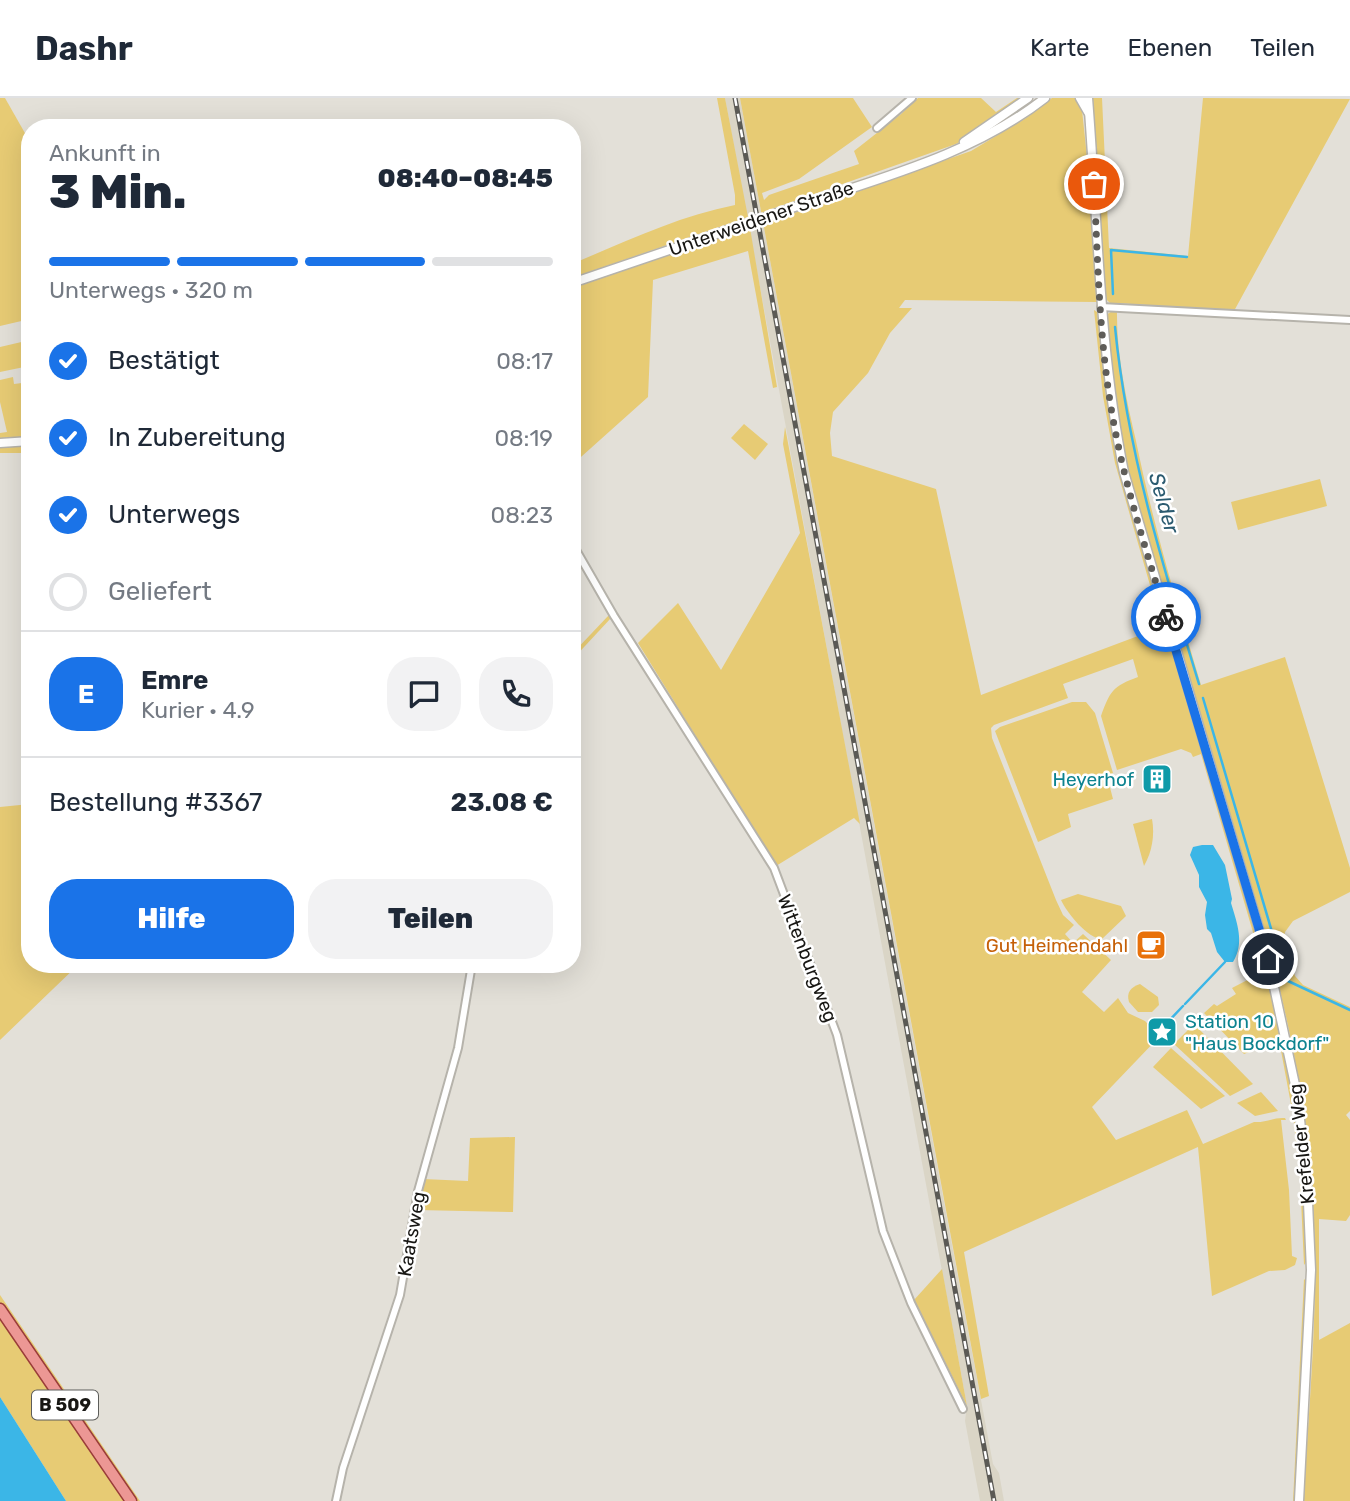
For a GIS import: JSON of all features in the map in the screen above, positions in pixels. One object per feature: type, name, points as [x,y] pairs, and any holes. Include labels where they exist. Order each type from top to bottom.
[{"type":"main road","name":"B 509","points":[[0,1309],[131,1501]]},
{"type":"street","points":[[877,128],[912,98]]},
{"type":"street","name":"Unterweidener Straße","points":[[950,151],[1028,98]]},
{"type":"street","name":"Unterweidener Straße","points":[[581,280],[977,141],[1011,122],[1045,98]]},
{"type":"street","points":[[1080,98],[1089,114]]},
{"type":"street","name":"Krefelder Weg","points":[[1088,98],[1101,307],[1113,417],[1124,472],[1264,946],[1289,1047],[1297,1094],[1307,1180],[1311,1270],[1299,1501]]},
{"type":"street","points":[[1101,307],[1350,320]]},
{"type":"street","points":[[0,443],[21,442]]},
{"type":"street","name":"Wittenburgweg","points":[[581,559],[614,616],[774,868],[837,1035],[883,1231],[911,1303],[963,1409]]},
{"type":"street","name":"Kaatsweg","points":[[336,1501],[343,1468],[400,1295],[418,1191],[458,1048],[470,973]]},
{"type":"shaded area","points":[[0,98],[5,98],[21,126],[21,321],[0,326]]},
{"type":"shaded area","points":[[717,98],[725,98],[748,217],[581,275],[581,260],[673,223],[735,205]]},
{"type":"shaded area","points":[[725,98],[740,98],[993,1464],[999,1473],[1004,1501],[980,1501],[965,1421],[967,1406]]},
{"type":"shaded area","points":[[740,98],[853,98],[872,127],[799,179],[762,193],[764,200],[769,195],[859,164],[854,151],[918,98],[981,98],[996,112],[1017,98],[1025,98],[996,120],[956,144],[766,211],[768,222],[971,151],[1026,118],[1052,98],[1076,98],[1082,110],[1087,157],[1097,302],[905,300],[899,308],[912,308],[890,333],[868,373],[833,412],[830,433],[832,456],[936,489],[981,695],[1162,627],[1115,463],[1103,396],[1094,310],[1097,312],[1114,445],[1132,516],[1262,951],[1259,953],[1201,754],[1193,757],[1191,753],[1181,749],[1117,770],[1101,716],[1114,690],[1138,677],[1133,659],[1063,684],[1068,698],[991,728],[992,738],[1056,900],[1063,915],[1074,925],[1065,934],[1073,943],[1083,934],[1111,960],[1082,992],[1104,1012],[1118,998],[1128,1013],[1145,1021],[1160,1036],[1092,1107],[1116,1140],[1187,1110],[1203,1144],[1254,1122],[1285,1118],[1286,1120],[1281,1120],[1289,1190],[1292,1256],[1297,1258],[1295,1265],[1285,1270],[1269,1271],[1212,1296],[1198,1147],[964,1252],[989,1396],[981,1399]]},
{"type":"shaded area","points":[[1093,98],[1102,98],[1109,248],[1188,256],[1203,98],[1350,99],[1234,311],[1110,303],[1105,298]]},
{"type":"shaded area","points":[[750,228],[777,387],[773,388],[748,251],[653,280],[648,397],[581,457],[581,284]]},
{"type":"shaded area","points":[[1117,308],[1122,375],[1143,472],[1201,685],[1285,657],[1350,868],[1350,892],[1293,921],[1285,932],[1282,950],[1270,953],[1127,470],[1115,405],[1106,315]]},
{"type":"shaded area","points":[[21,342],[21,368],[0,372],[0,347]]},
{"type":"shaded area","points":[[13,377],[14,384],[21,383],[21,437],[0,438],[0,433],[7,432],[0,402],[0,380]]},
{"type":"shaded area","points":[[744,424],[768,444],[755,460],[731,438]]},
{"type":"shaded area","points":[[785,427],[860,824],[854,818],[776,866],[638,643],[678,603],[721,670],[800,533],[783,444]]},
{"type":"shaded area","points":[[21,444],[21,453],[0,453],[0,445]]},
{"type":"shaded area","points":[[1320,479],[1327,506],[1238,530],[1231,502]]},
{"type":"shaded area","points":[[609,615],[611,618],[581,650],[581,645]]},
{"type":"shaded area","points":[[1072,702],[1086,702],[1095,713],[1113,773],[1107,776],[1113,799],[1068,814],[1071,827],[1038,842],[995,731]]},
{"type":"shaded area","points":[[21,805],[21,973],[70,973],[0,1040],[0,807]]},
{"type":"shaded area","points":[[1152,819],[1152,843],[1144,866],[1133,824]]},
{"type":"shaded area","points":[[1078,894],[1121,906],[1126,916],[1102,939],[1096,938],[1078,924],[1061,900]]},
{"type":"shaded area","points":[[1289,959],[1295,976],[1303,985],[1350,1007],[1350,1111],[1346,1115],[1350,1120],[1350,1215],[1346,1221],[1319,1219],[1319,1340],[1350,1323],[1350,1501],[1303,1501],[1313,1337],[1315,1242],[1299,1080],[1272,961]]},
{"type":"shaded area","points":[[1264,970],[1267,970],[1296,1113],[1303,1190],[1304,1265],[1300,1178],[1293,1115],[1279,1040],[1244,1054],[1204,1013],[1214,1004],[1217,1006],[1236,994],[1232,988],[1257,975],[1264,975]]},
{"type":"shaded area","points":[[1140,984],[1158,997],[1159,1005],[1152,1012],[1138,1012],[1129,1002],[1130,990]]},
{"type":"shaded area","points":[[1194,1024],[1253,1084],[1230,1096],[1174,1044]]},
{"type":"shaded area","points":[[1171,1048],[1225,1096],[1201,1109],[1153,1067]]},
{"type":"shaded area","points":[[1261,1092],[1278,1111],[1255,1116],[1237,1103]]},
{"type":"shaded area","points":[[515,1137],[513,1212],[417,1210],[423,1179],[468,1181],[470,1138]]},
{"type":"shaded area","points":[[942,1269],[967,1406],[914,1300]]},
{"type":"shaded area","points":[[1304,1279],[1306,1281],[1293,1501]]},
{"type":"shaded area","points":[[0,1295],[140,1501],[135,1501],[0,1303]]},
{"type":"shaded area","points":[[0,1316],[126,1501],[66,1501],[0,1397]]},
{"type":"water","points":[[1213,845],[1225,865],[1239,933],[1239,948],[1233,962],[1225,962],[1217,952],[1207,929],[1207,902],[1199,887],[1199,875],[1190,855],[1193,847]]},
{"type":"water","points":[[0,1397],[66,1501],[0,1501]]},
{"type":"waterway","name":"Selder","points":[[1113,294],[1111,250],[1187,257]]},
{"type":"waterway","name":"Selder","points":[[1115,327],[1137,463],[1199,684]]},
{"type":"waterway","name":"Selder","points":[[1203,698],[1277,949]]},
{"type":"waterway","name":"Selder","points":[[1281,960],[1288,981],[1350,1010]]},
{"type":"waterway","points":[[1185,1004],[1225,962]]},
{"type":"waterway","points":[[1165,1025],[1183,1006]]},
{"type":"railway","points":[[735,98],[994,1501]]},
{"type":"way so far","points":[[1094,184],[1105,362],[1113,417],[1124,472],[1166,617]]},
{"type":"place","name":"Heyerhof","points":[[1157,779]]},
{"type":"place","name":"Gut Heimendahl","points":[[1151,945]]},
{"type":"place","name":"Station 10 \"Haus Bockdorf\"","points":[[1162,1032]]},
{"type":"route","points":[[1166,617],[1268,959]]}]
